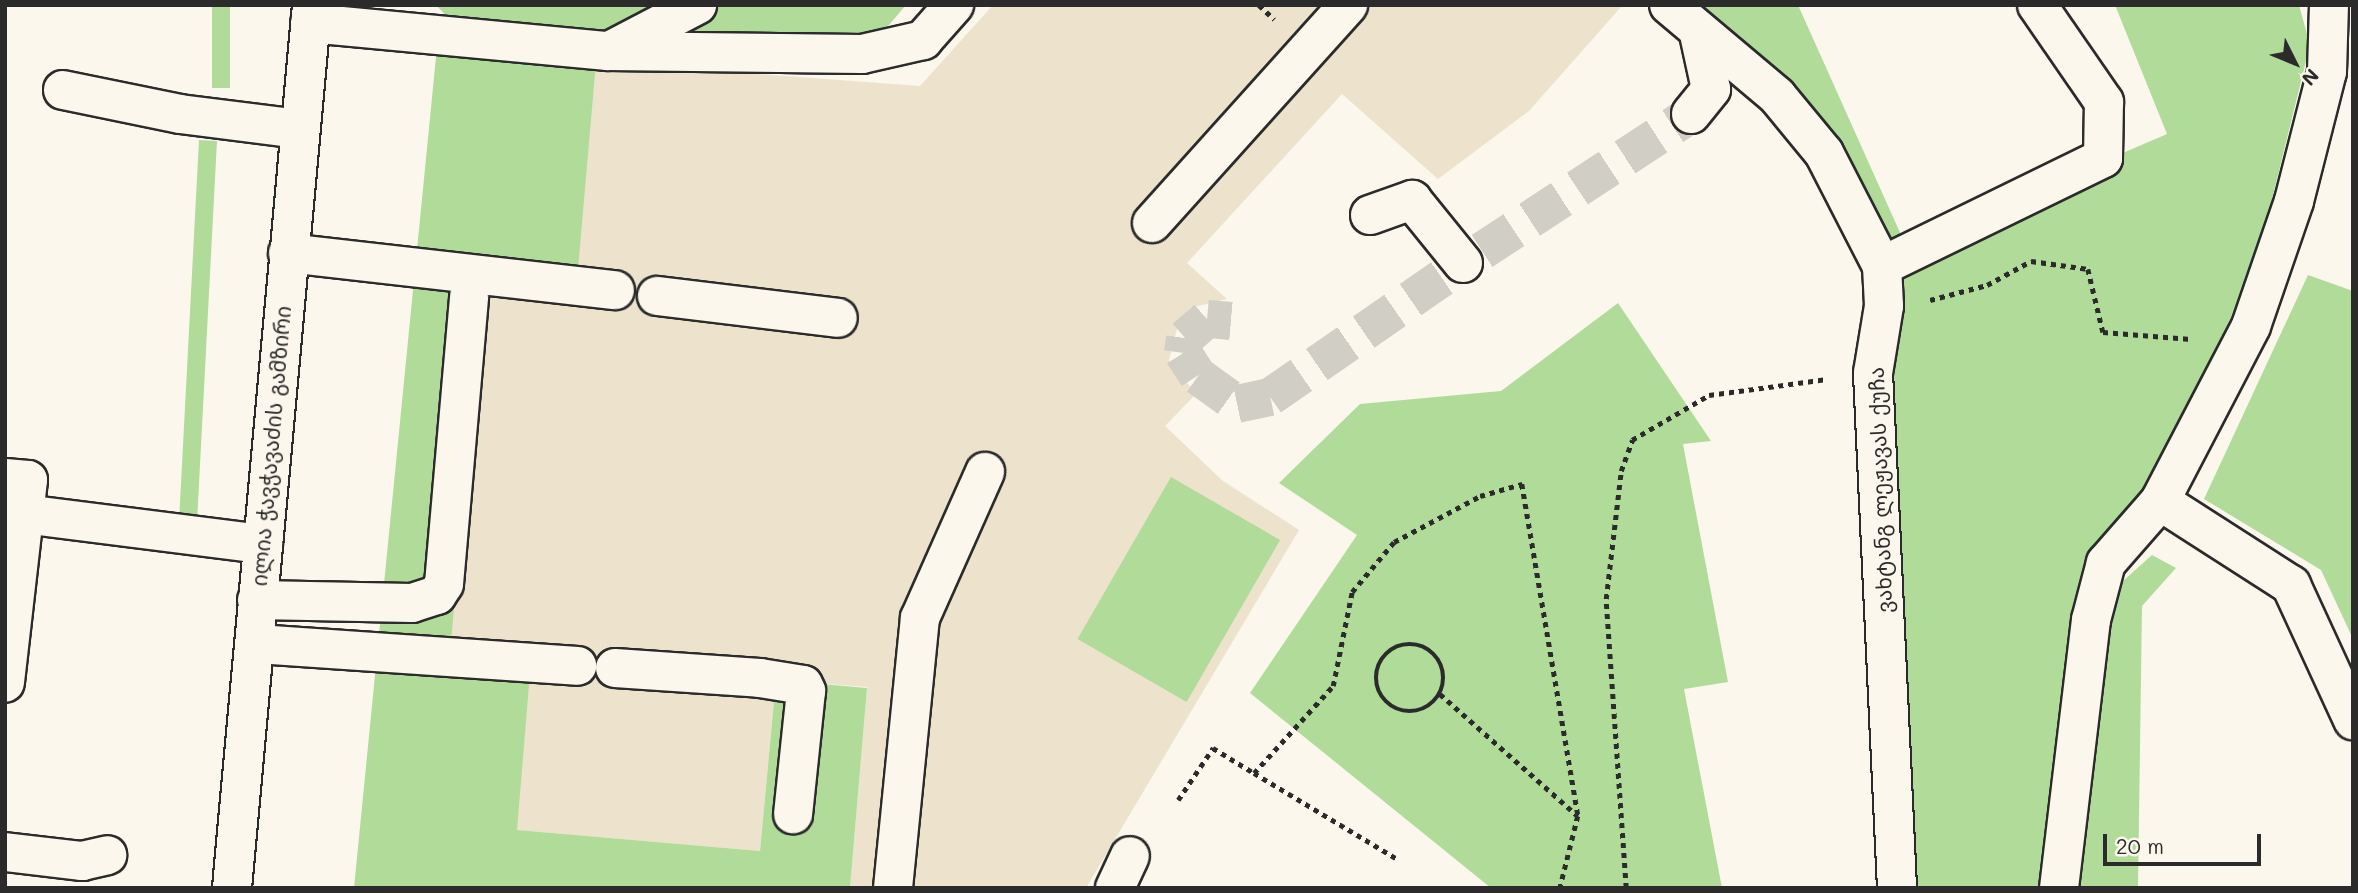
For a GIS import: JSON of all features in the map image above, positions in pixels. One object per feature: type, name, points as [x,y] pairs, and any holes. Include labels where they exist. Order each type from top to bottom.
[{"type":"street","points":[[608,51],[697,5]]},
{"type":"street","points":[[311,14],[608,51],[862,54],[923,40],[954,5]]},
{"type":"street","points":[[1152,223],[1348,5]]},
{"type":"street","name":"ვახტანგ ლეჟავას ქუჩა","points":[[1669,5],[1699,34],[1777,96],[1824,153],[1882,266],[1884,306],[1873,373],[1896,888]]},
{"type":"street","points":[[1882,266],[2103,158],[2104,102],[2037,5]]},
{"type":"street","points":[[2059,888],[2094,609],[2106,563],[2160,501],[2251,326],[2294,201],[2327,72],[2329,5]]},
{"type":"street","name":"ილია ჭავჭავაძის გამზირი","points":[[232,888],[257,644],[257,600],[298,129],[311,14]]},
{"type":"street","points":[[1691,114],[1711,89],[1699,34]]},
{"type":"street","points":[[63,90],[180,114],[298,129]]},
{"type":"street","points":[[1370,215],[1412,200],[1464,263]]},
{"type":"street","points":[[288,253],[615,290]]},
{"type":"street","points":[[257,600],[412,603],[437,596],[444,584],[469,296]]},
{"type":"street","points":[[657,296],[838,318]]},
{"type":"street","points":[[893,888],[920,618],[985,472]]},
{"type":"street","points":[[5,478],[28,480],[5,683]]},
{"type":"street","points":[[2160,501],[2291,585],[2353,720]]},
{"type":"street","points":[[24,514],[262,544]]},
{"type":"street","points":[[257,644],[577,666]]},
{"type":"street","points":[[615,668],[784,680],[803,685],[806,691],[793,814]]},
{"type":"street","points":[[5,852],[82,861],[107,855]]},
{"type":"path","points":[[1259,5],[1275,20]]},
{"type":"path","points":[[1884,306],[1951,297],[1987,285],[2031,261],[2076,267],[2088,269],[2103,332],[2195,339],[2233,358]]},
{"type":"path","points":[[1626,888],[1606,599],[1621,471],[1632,440],[1709,395],[1873,373]]},
{"type":"path","points":[[1254,773],[1333,686],[1352,592],[1394,542],[1480,496],[1522,484],[1578,816],[1560,888]]},
{"type":"path","points":[[1406,644],[1426,648],[1444,673],[1440,694],[1433,703],[1412,712],[1390,705],[1377,685],[1380,662],[1386,653],[1406,644]]},
{"type":"path","points":[[1440,694],[1578,816]]},
{"type":"path","points":[[1178,800],[1213,748],[1397,859]]},
{"type":"shaded area","points":[[993,5],[1621,7],[1529,111],[1438,179],[1342,94],[1187,263],[1227,299],[1190,308],[1179,321],[1169,360],[1196,394],[1165,426],[1223,481],[1299,530],[1086,888],[850,888],[867,687],[776,680],[760,851],[516,830],[531,663],[450,656],[482,297],[596,62],[920,86]]},
{"type":"green space","points":[[212,5],[230,5],[230,88],[212,88]]},
{"type":"green space","points":[[436,5],[906,5],[889,25],[848,43],[459,29]]},
{"type":"green space","points":[[1686,5],[1798,5],[1906,246],[2167,134],[2115,5],[2299,5],[2310,45],[2257,260],[2152,490],[2099,551],[2047,888],[1906,888],[1880,303],[1790,103]]},
{"type":"green space","points":[[437,47],[596,62],[575,304],[482,297],[450,655],[531,662],[517,830],[760,851],[776,680],[867,688],[850,888],[354,888]]},
{"type":"green space","points":[[199,140],[217,141],[197,514],[179,513]]},
{"type":"green space","points":[[2308,275],[2353,291],[2353,639],[2321,570],[2204,499]]},
{"type":"green space","points":[[1618,303],[1711,441],[1683,444],[1728,682],[1684,689],[1722,888],[1491,888],[1250,693],[1357,535],[1279,483],[1360,404],[1501,391]]},
{"type":"green space","points":[[1171,477],[1280,540],[1187,702],[1078,639]]},
{"type":"green space","points":[[2152,555],[2176,568],[2142,606],[2138,888],[2071,888],[2108,624],[2123,581]]},
{"type":"tunnel","points":[[1482,251],[1691,114]]},
{"type":"tunnel","points":[[1231,321],[1207,319],[1185,338],[1183,353],[1198,376],[1237,404],[1270,397],[1446,275]]}]
